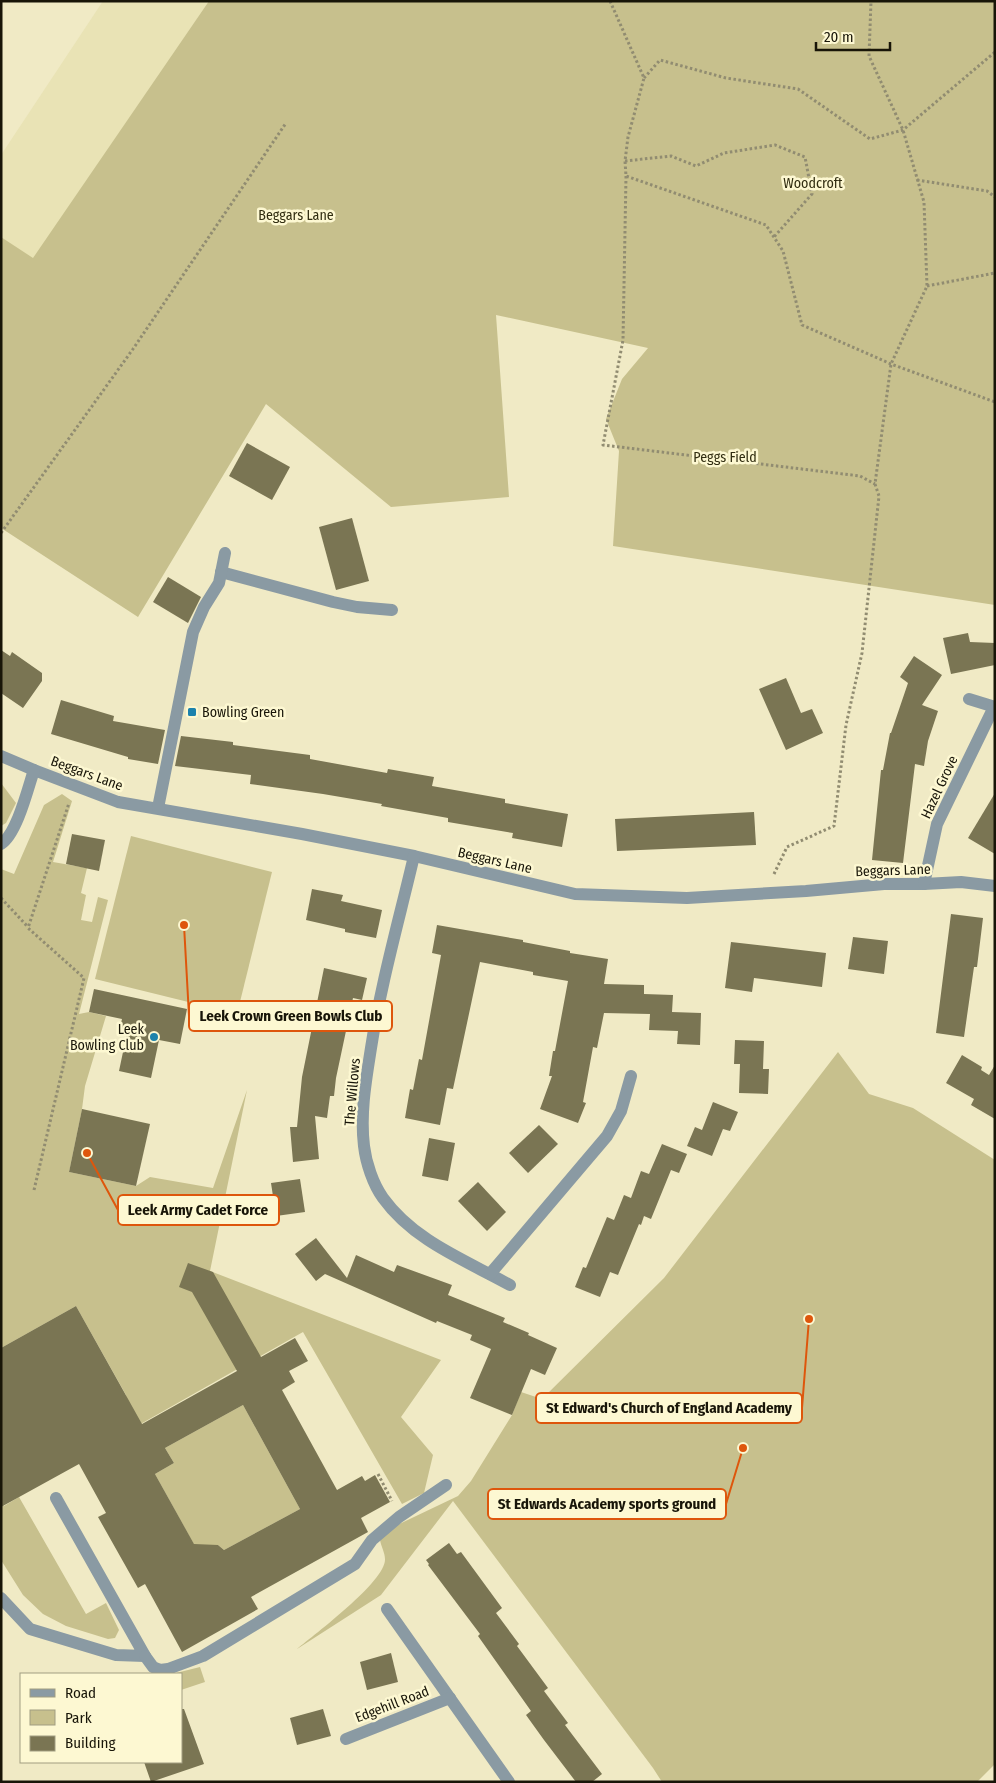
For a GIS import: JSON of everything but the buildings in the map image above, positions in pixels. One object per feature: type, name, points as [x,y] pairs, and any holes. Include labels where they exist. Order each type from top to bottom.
[{"type":"street","points":[[158,808],[192,632],[204,607],[219,583],[225,553]]},
{"type":"street","points":[[221,572],[333,602],[357,607],[392,610]]},
{"type":"street","name":"Hazel Grove","points":[[924,884],[937,824],[994,707],[970,699]]},
{"type":"street","name":"Beggars Lane","points":[[1,756],[118,802],[302,834],[414,856],[575,894],[687,898],[884,884],[961,882],[995,886]]},
{"type":"street","points":[[1,844],[7,840],[23,806],[34,770]]},
{"type":"street","name":"The Willows","points":[[414,856],[377,1011],[363,1109],[364,1146],[372,1176],[382,1198],[399,1217],[422,1237],[510,1285]]},
{"type":"street","points":[[490,1274],[607,1136],[621,1111],[631,1076]]},
{"type":"street","points":[[56,1498],[145,1656],[153,1667],[160,1670],[168,1669],[203,1656],[355,1564],[372,1540],[400,1517],[446,1485]]},
{"type":"street","points":[[1,1598],[30,1629],[116,1655],[145,1656]]},
{"type":"street","name":"Edgehill Road","points":[[388,1609],[509,1782]]},
{"type":"street","name":"Edgehill Road","points":[[346,1739],[450,1698]]},
{"type":"path","points":[[610,1],[644,78]]},
{"type":"path","points":[[765,893],[787,847],[834,826],[846,725],[862,653],[879,496],[875,484],[890,364],[927,286],[924,202],[903,130],[869,56],[872,1]]},
{"type":"path","points":[[875,484],[860,476],[603,445],[623,340],[625,161],[628,137],[644,78],[660,60],[726,78],[798,89],[870,139],[903,130],[995,52]]},
{"type":"path","points":[[1,533],[133,349],[286,123]]},
{"type":"path","points":[[625,161],[671,156],[696,166],[724,153],[775,145],[805,157],[812,194],[774,237]]},
{"type":"path","points":[[626,176],[766,225],[783,251],[802,325],[890,364],[995,402]]},
{"type":"path","points":[[918,180],[987,191],[995,197]]},
{"type":"path","points":[[927,286],[995,273]]},
{"type":"path","points":[[28,928],[70,799]]},
{"type":"path","points":[[1,898],[28,928],[84,978],[34,1190]]},
{"type":"path","points":[[378,1474],[400,1517]]},
{"type":"shaded area","points":[[103,1],[209,1],[33,259],[1,237],[1,155]]},
{"type":"green space","points":[[209,1],[995,1],[995,605],[613,546],[619,451],[606,419],[622,379],[648,348],[496,315],[509,497],[391,507],[266,404],[138,617],[1,528],[1,237],[33,258]]},
{"type":"green space","points":[[1,783],[16,803],[6,823],[1,826]]},
{"type":"green space","points":[[62,794],[72,801],[53,862],[87,868],[81,893],[86,895],[81,920],[92,922],[98,897],[108,900],[79,1014],[89,1012],[106,1016],[85,1086],[69,1172],[136,1186],[150,1177],[213,1188],[247,1090],[210,1271],[441,1360],[401,1417],[433,1455],[424,1493],[402,1504],[303,1332],[130,1430],[126,1395],[76,1306],[1,1348],[1,869],[14,874],[44,805]]},
{"type":"green space","points":[[131,836],[272,872],[237,1014],[95,979]]},
{"type":"green space","points":[[838,1052],[869,1094],[913,1108],[995,1160],[995,1764],[977,1782],[662,1782],[453,1501],[381,1595],[297,1649],[348,1607],[374,1580],[382,1569],[385,1559],[380,1540],[393,1527],[458,1496],[471,1481],[512,1415],[521,1392],[542,1399],[664,1278]]},
{"type":"green space","points":[[243,1405],[300,1509],[224,1550],[218,1545],[206,1545],[197,1550],[155,1474],[174,1463],[165,1448]]},
{"type":"green space","points":[[19,1497],[86,1614],[106,1603],[119,1630],[115,1638],[108,1639],[66,1626],[43,1614],[23,1595],[1,1560],[1,1501],[4,1506]]},
{"type":"green space","points":[[200,1667],[205,1682],[182,1690],[182,1673],[176,1673]]},
{"type":"place","name":"Bowling Green","points":[[192,712]]},
{"type":"place","name":"Leek Crown Green Bowls Club","points":[[184,925]]},
{"type":"place","name":"Leek Bowling Club","points":[[154,1037]]},
{"type":"place","name":"Leek Army Cadet Force","points":[[87,1153]]},
{"type":"place","name":"St Edward's Church of England Academy","points":[[809,1319]]},
{"type":"place","name":"St Edwards Academy sports ground","points":[[743,1448]]},
{"type":"park label","name":"Woodcroft","points":[[813,183]]},
{"type":"park label","name":"Peggs Field","points":[[725,457]]}]
